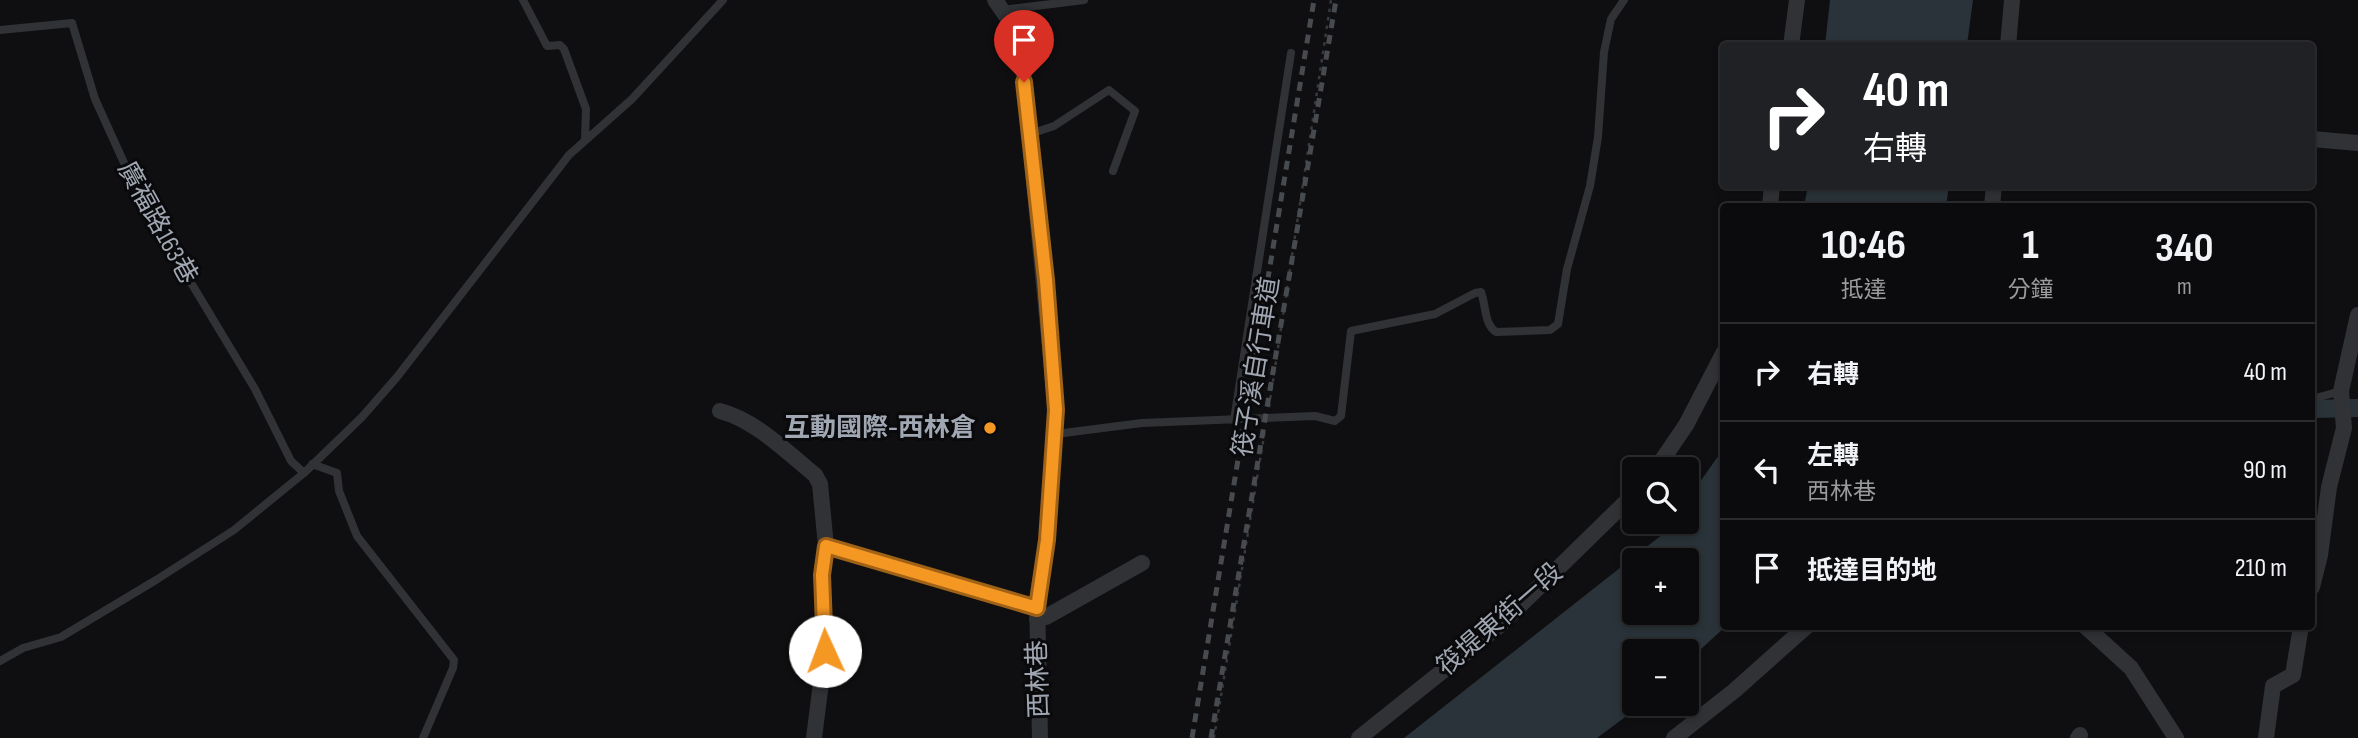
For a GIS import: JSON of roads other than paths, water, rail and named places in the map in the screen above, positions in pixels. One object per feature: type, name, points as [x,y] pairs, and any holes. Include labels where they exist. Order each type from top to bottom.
[{"type":"street","points":[[1792,42],[1797,0]]},
{"type":"street","points":[[2008,42],[2012,0]]},
{"type":"street","name":"西林巷","points":[[999,5],[1013,26],[1022,57],[1028,134],[1046,280],[1056,434],[1047,540],[1037,613],[1040,738]]},
{"type":"street","points":[[2315,139],[2358,144]]},
{"type":"street","points":[[2315,575],[2329,487],[2344,428],[2341,391],[2358,314]]},
{"type":"street","points":[[1664,457],[1686,425],[1720,360]]},
{"type":"street","points":[[720,411],[735,415],[815,475],[822,496],[826,546],[822,575],[825,651],[814,738]]},
{"type":"street","name":"筏堤東街一段","points":[[1359,738],[1500,625],[1622,506]]},
{"type":"street","points":[[826,546],[1046,617],[1142,563]]},
{"type":"street","points":[[1674,738],[1734,691],[1803,630]]},
{"type":"street","points":[[2089,630],[2132,668],[2176,738]]},
{"type":"street","points":[[2266,738],[2273,685],[2293,675],[2300,630]]},
{"type":"lane","points":[[523,0],[547,46],[560,45],[564,49],[586,109],[584,140]]},
{"type":"lane","points":[[0,661],[23,648],[61,637],[156,580],[234,530],[304,473],[397,377],[541,188],[584,140],[632,99],[723,0]]},
{"type":"lane","points":[[999,5],[1084,0]]},
{"type":"lane","points":[[1056,434],[1142,423],[1315,416],[1335,421],[1341,416],[1350,361],[1348,341],[1351,331],[1423,317],[1482,292],[1487,320],[1496,332],[1550,330],[1558,324],[1567,269],[1590,186],[1598,137],[1604,52],[1611,19],[1624,0]]},
{"type":"lane","name":"廣福路163巷","points":[[0,30],[72,23],[95,99],[140,198],[255,389],[292,461],[304,473]]},
{"type":"lane","points":[[1234,420],[1291,53]]},
{"type":"lane","points":[[1028,134],[1054,126],[1109,90],[1135,111],[1113,172]]},
{"type":"lane","points":[[2315,398],[2341,391]]},
{"type":"lane","points":[[312,464],[337,473],[339,491],[356,536],[454,660],[423,738]]},
{"type":"waterway","points":[[2315,409],[2358,408]]},
{"type":"railway","points":[[1192,738],[1314,0]]},
{"type":"railway","points":[[1211,738],[1336,0]]},
{"type":"place","name":"互動國際-西林倉","points":[[990,428]]}]
